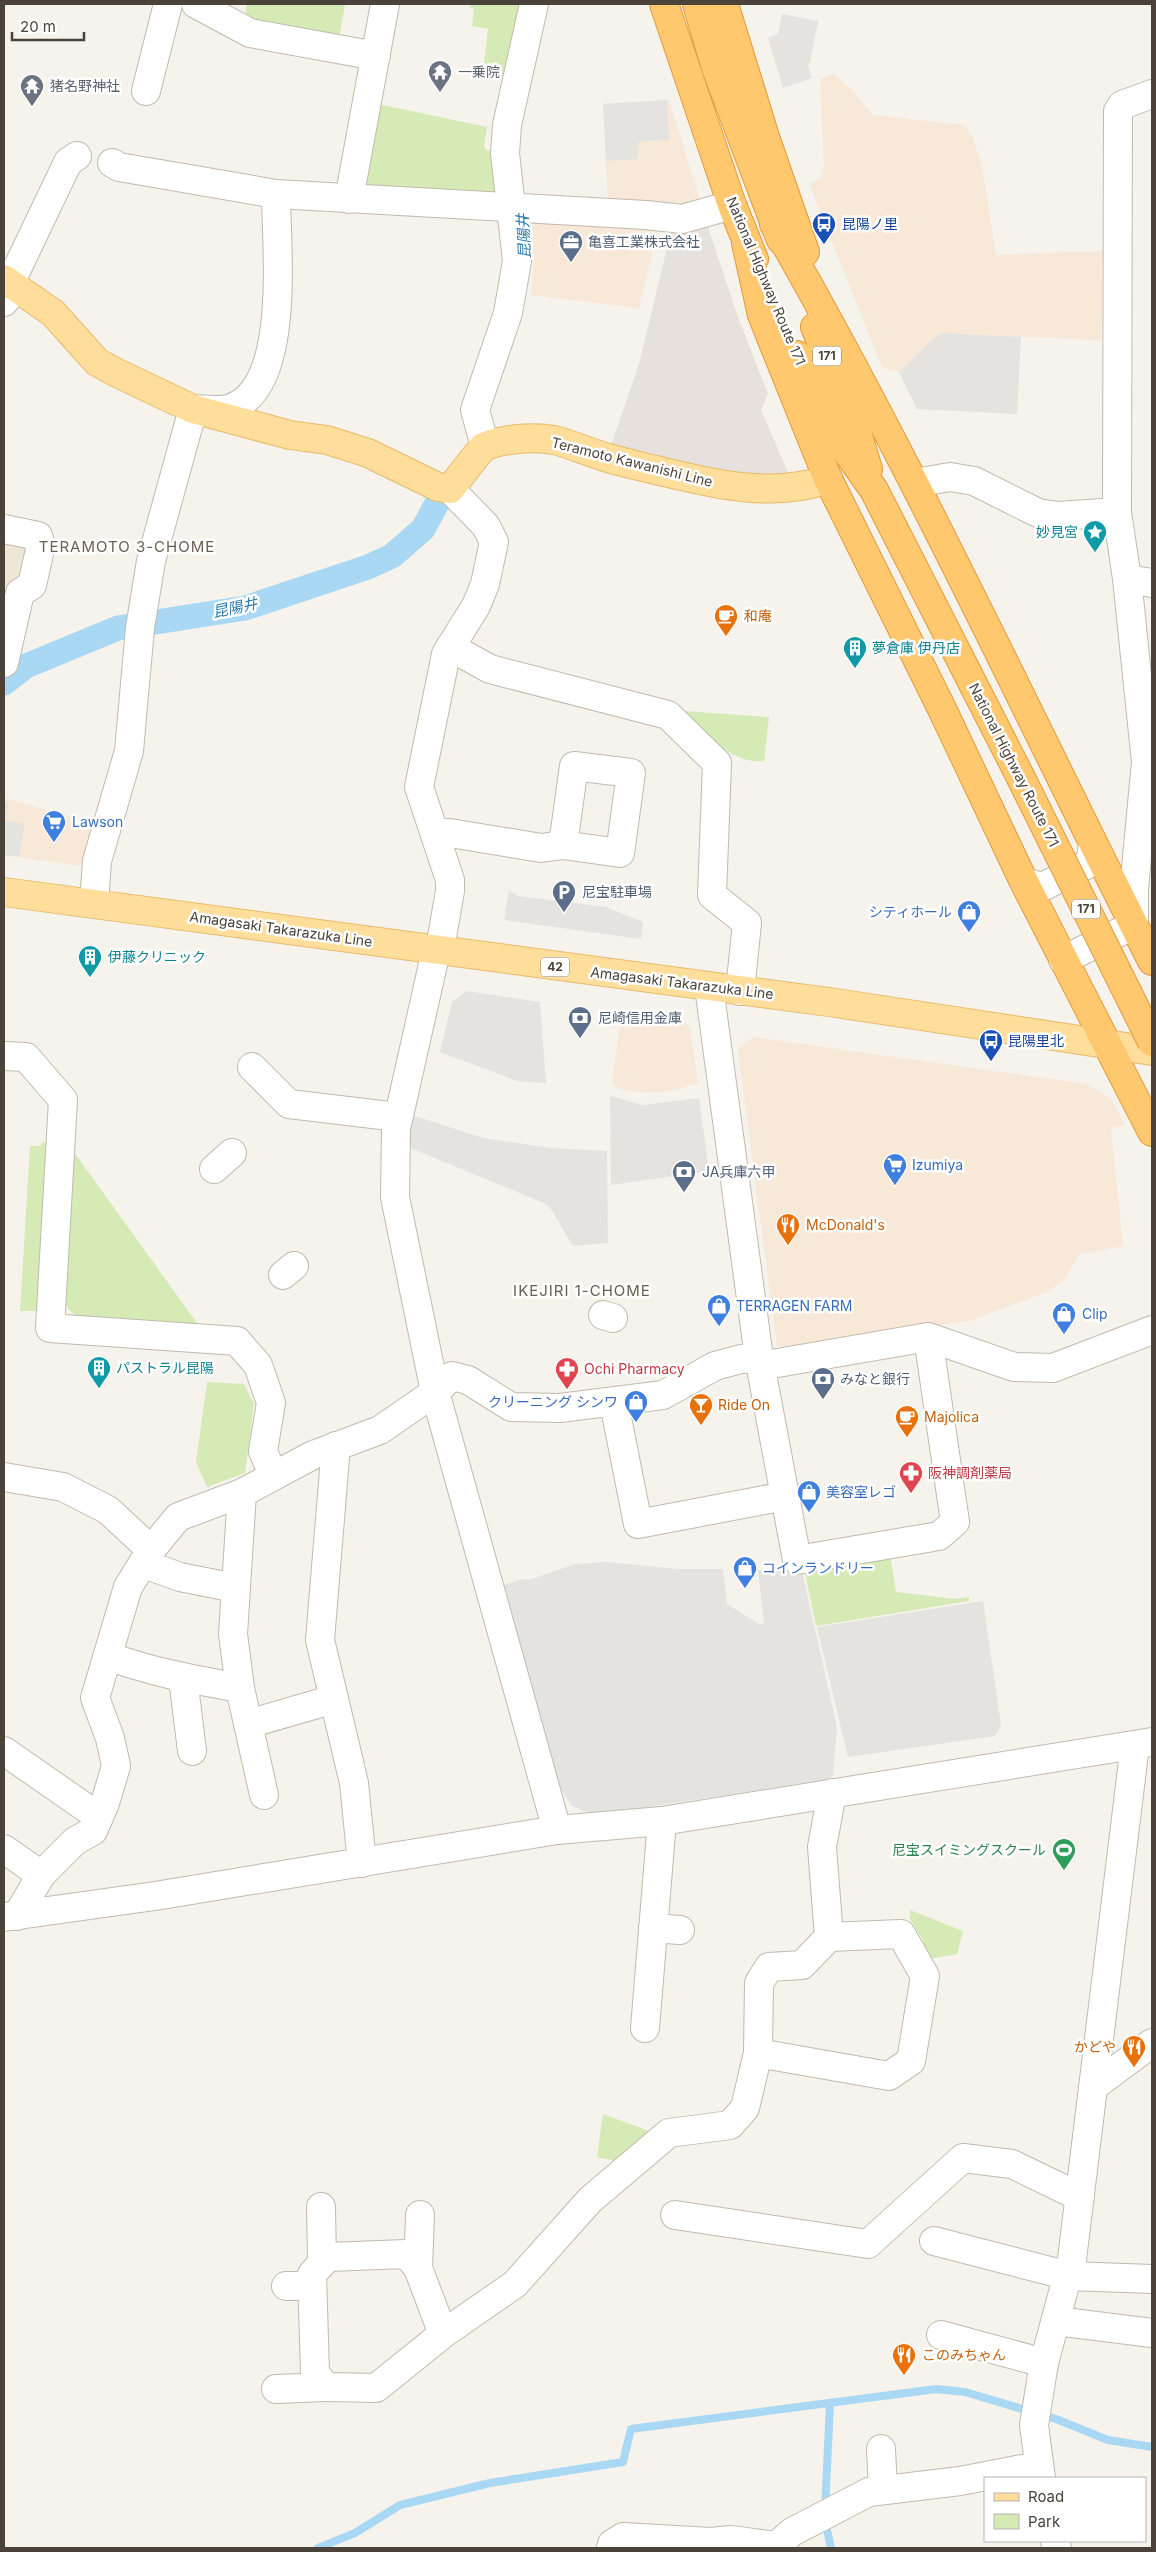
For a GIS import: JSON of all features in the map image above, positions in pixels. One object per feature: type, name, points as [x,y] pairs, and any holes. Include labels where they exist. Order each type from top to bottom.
[{"type":"highway","name":"National Highway Route 171","points":[[664,4],[746,243],[830,428],[874,490],[1020,776],[1152,1042]]},
{"type":"highway","name":"National Highway Route 171","points":[[696,4],[716,68],[774,224],[832,345],[874,490]]},
{"type":"highway","points":[[724,4],[765,137],[804,275],[832,345],[915,483],[1152,962]]},
{"type":"highway","points":[[765,137],[805,253],[832,345]]},
{"type":"highway","points":[[774,224],[804,275]]},
{"type":"highway","points":[[746,243],[762,316],[828,479],[942,709],[1024,882],[1152,1132]]},
{"type":"main road","points":[[6,288],[53,312],[97,362],[193,408],[290,435],[327,440],[368,453],[438,486],[450,489],[481,431]]},
{"type":"main road","name":"Teramoto Kawanishi Line","points":[[481,431],[490,443],[536,438],[554,440],[606,458],[688,478],[758,490],[806,487],[828,479]]},
{"type":"main road","name":"Amagasaki Takarazuka Line","points":[[4,892],[829,1002],[1152,1051]]},
{"type":"street","points":[[146,92],[168,4]]},
{"type":"street","points":[[196,4],[250,33],[376,56]]},
{"type":"street","points":[[349,199],[385,4]]},
{"type":"street","points":[[481,431],[475,410],[508,313],[517,261],[520,209],[505,153],[507,125],[534,4]]},
{"type":"street","points":[[1063,960],[1134,925],[1134,889],[1146,762],[1140,581],[1117,512],[1118,111],[1122,105],[1152,94]]},
{"type":"street","points":[[6,288],[68,162],[77,156]]},
{"type":"street","points":[[112,163],[119,167],[276,194],[349,199],[646,214],[682,219],[732,205]]},
{"type":"street","points":[[94,903],[97,861],[129,750],[141,621],[151,561],[193,408],[230,409],[247,400],[264,376],[271,356],[276,313],[276,194]]},
{"type":"street","points":[[915,483],[950,478],[974,481],[1038,513],[1058,516],[1117,512]]},
{"type":"street","points":[[450,489],[486,526],[494,542],[490,569],[476,606],[446,654],[419,787],[450,880],[450,891],[442,937],[436,950],[398,1117],[396,1129],[395,1198],[435,1392],[558,1830]]},
{"type":"street","points":[[4,528],[38,536],[41,545],[32,585],[20,593],[4,663]]},
{"type":"street","points":[[450,647],[490,669],[668,715],[718,763],[712,895],[747,923],[740,991]]},
{"type":"street","points":[[436,834],[450,833],[541,848],[563,845]]},
{"type":"street","points":[[1024,882],[1042,887],[1090,863],[1093,844]]},
{"type":"street","points":[[709,987],[760,1362],[797,1560],[939,1536],[955,1522],[928,1337]]},
{"type":"street","points":[[4,1056],[26,1058],[62,1100],[50,1328],[237,1341],[258,1365],[271,1403],[263,1452],[273,1475]]},
{"type":"street","points":[[252,1067],[289,1104],[398,1117]]},
{"type":"street","points":[[10,1917],[41,1875],[75,1841],[92,1832],[99,1817],[116,1766],[110,1738],[96,1698],[128,1586],[178,1518],[242,1493],[273,1475],[336,1446],[380,1430],[435,1392],[452,1376],[468,1380],[511,1407],[560,1408],[614,1403],[663,1395],[715,1366],[741,1359],[760,1362],[928,1337],[1014,1367],[1053,1368],[1152,1330]]},
{"type":"street","points":[[614,1403],[638,1524],[785,1496]]},
{"type":"street","points":[[336,1446],[320,1640],[354,1783],[362,1863]]},
{"type":"street","points":[[4,1477],[63,1487],[108,1510],[148,1557],[180,1577],[235,1588]]},
{"type":"street","points":[[242,1493],[233,1634],[240,1688],[264,1795]]},
{"type":"street","points":[[108,1656],[136,1666],[183,1678],[240,1688]]},
{"type":"street","points":[[183,1678],[192,1751]]},
{"type":"street","points":[[248,1724],[334,1700]]},
{"type":"street","points":[[10,1917],[362,1863],[558,1830],[662,1821],[1144,1744],[1094,2087],[1069,2276],[1044,2363],[1034,2425],[1039,2472],[995,2477]]},
{"type":"street","points":[[4,1751],[99,1817]]},
{"type":"street","points":[[829,1937],[822,1847],[832,1793]]},
{"type":"street","points":[[653,2016],[653,1928],[662,1821]]},
{"type":"street","points":[[4,1849],[41,1875]]},
{"type":"street","points":[[653,1928],[680,1930]]},
{"type":"street","points":[[276,2389],[376,2388],[444,2334],[516,2284],[590,2200],[669,2133],[730,2125],[745,2108],[758,2053],[759,1983],[769,1967],[802,1964],[829,1937],[901,1934],[925,1976],[911,2061],[889,2076],[758,2053]]},
{"type":"street","points":[[1094,2087],[1152,2043]]},
{"type":"street","points":[[675,2215],[868,2244],[963,2158],[1012,2164],[1080,2197]]},
{"type":"street","points":[[321,2207],[307,2278],[315,2373],[326,2387]]},
{"type":"street","points":[[418,2268],[420,2215]]},
{"type":"street","points":[[934,2242],[1069,2276],[1152,2279]]},
{"type":"street","points":[[307,2278],[328,2257],[406,2254],[418,2268],[444,2334]]},
{"type":"street","points":[[1056,2321],[1152,2333]]},
{"type":"street","points":[[942,2335],[1044,2363]]},
{"type":"street","points":[[881,2450],[883,2490]]},
{"type":"street","points":[[612,2548],[612,2544],[623,2537],[712,2542],[731,2540],[776,2546],[792,2532],[869,2492],[984,2478]]},
{"type":"shaded area","points":[[782,14],[818,21],[810,63],[807,63],[812,78],[783,88],[768,38],[778,34]]},
{"type":"shaded area","points":[[833,74],[850,88],[873,115],[963,125],[972,136],[982,165],[996,255],[1103,251],[1101,340],[940,333],[899,372],[882,367],[809,184],[821,178],[824,166],[820,79]]},
{"type":"shaded area","points":[[667,100],[669,140],[638,142],[638,159],[606,161],[603,104]]},
{"type":"shaded area","points":[[669,100],[703,210],[608,205],[603,104]]},
{"type":"shaded area","points":[[705,218],[738,317],[768,394],[761,410],[791,479],[703,468],[609,451],[639,364],[667,248],[663,247],[669,224]]},
{"type":"shaded area","points":[[532,219],[608,221],[658,230],[639,308],[531,295],[534,259]]},
{"type":"shaded area","points":[[940,333],[1021,337],[1017,414],[917,409],[899,372]]},
{"type":"shaded area","points":[[4,535],[31,543],[4,645]]},
{"type":"shaded area","points":[[4,798],[72,817],[74,822],[96,832],[87,861],[80,866],[4,855]]},
{"type":"shaded area","points":[[4,802],[8,803],[5,821],[25,824],[19,857],[4,855]]},
{"type":"shaded area","name":"尼宝駐車場","points":[[509,891],[519,896],[606,907],[643,922],[641,939],[504,920]]},
{"type":"shaded area","points":[[467,991],[540,1002],[546,1083],[517,1081],[440,1052],[452,1002]]},
{"type":"shaded area","points":[[622,1012],[685,1022],[690,1028],[698,1083],[671,1091],[642,1093],[616,1088],[612,1081]]},
{"type":"shaded area","points":[[753,1037],[1086,1084],[1111,1099],[1125,1125],[1111,1128],[1123,1246],[1079,1254],[1064,1280],[1047,1292],[969,1321],[777,1347],[738,1050]]},
{"type":"shaded area","points":[[610,1096],[643,1105],[699,1098],[709,1171],[611,1185]]},
{"type":"shaded area","points":[[412,1115],[483,1138],[551,1148],[607,1151],[608,1243],[573,1246],[551,1209],[544,1203],[408,1147]]},
{"type":"shaded area","points":[[608,1562],[677,1569],[723,1569],[727,1604],[759,1624],[764,1623],[758,1570],[801,1567],[837,1727],[833,1775],[828,1780],[594,1815],[572,1806],[560,1788],[504,1585],[522,1579],[529,1580],[575,1564]]},
{"type":"shaded area","points":[[983,1601],[1001,1725],[995,1736],[848,1757],[817,1627]]},
{"type":"green space","points":[[247,4],[345,4],[339,39],[244,22]]},
{"type":"green space","points":[[470,4],[526,4],[510,78],[491,74],[491,67],[484,64],[488,29],[472,26],[474,8],[470,8]]},
{"type":"green space","points":[[373,103],[487,127],[484,146],[486,150],[498,152],[496,197],[360,192]]},
{"type":"green space","points":[[685,711],[769,717],[764,761],[752,761],[741,758],[721,747],[685,717]]},
{"type":"green space","points":[[42,1142],[48,1143],[38,1311],[20,1311],[30,1146],[41,1146]]},
{"type":"green space","points":[[71,1148],[199,1326],[77,1316],[68,1309],[64,1300]]},
{"type":"green space","points":[[207,1382],[244,1384],[254,1404],[245,1473],[207,1487],[196,1462]]},
{"type":"green space","points":[[890,1554],[896,1592],[955,1599],[969,1597],[969,1601],[816,1626],[805,1572]]},
{"type":"green space","points":[[910,1910],[963,1931],[957,1954],[929,1959],[920,1945],[924,1942],[910,1919]]},
{"type":"green space","points":[[603,2114],[649,2131],[646,2134],[648,2136],[615,2161],[597,2157]]},
{"type":"waterway","name":"昆陽井","points":[[4,683],[26,666],[118,628],[245,608],[368,567],[392,556],[423,529],[442,494]]},
{"type":"waterway","points":[[318,2548],[355,2533],[400,2505],[490,2483],[623,2462],[631,2429],[936,2389],[965,2392],[1056,2419],[1108,2440],[1152,2447]]},
{"type":"waterway","points":[[825,2510],[830,2403]]},
{"type":"waterway","points":[[825,2521],[831,2548]]},
{"type":"place","name":"一乗院","points":[[440,93]]},
{"type":"place","name":"猪名野神社","points":[[32,107]]},
{"type":"place","name":"昆陽ノ里","points":[[824,245]]},
{"type":"place","name":"亀喜工業株式会社","points":[[571,263]]},
{"type":"place","name":"妙見宮","points":[[1095,553]]},
{"type":"place","name":"和庵","points":[[726,637]]},
{"type":"place","name":"夢倉庫 伊丹店","points":[[855,669]]},
{"type":"place","name":"Lawson","points":[[54,843]]},
{"type":"place","name":"尼宝駐車場","points":[[564,913]]},
{"type":"place","name":"シティホール","points":[[969,933]]},
{"type":"place","name":"伊藤クリニック","points":[[90,978]]},
{"type":"place","name":"尼崎信用金庫","points":[[580,1039]]},
{"type":"place","name":"昆陽里北","points":[[991,1062]]},
{"type":"place","name":"Izumiya","points":[[895,1186]]},
{"type":"place","name":"JA兵庫六甲","points":[[684,1193]]},
{"type":"place","name":"McDonald's","points":[[788,1246]]},
{"type":"place","name":"TERRAGEN FARM","points":[[719,1327]]},
{"type":"place","name":"Clip","points":[[1064,1335]]},
{"type":"place","name":"パストラル昆陽","points":[[99,1389]]},
{"type":"place","name":"Ochi Pharmacy","points":[[567,1390]]},
{"type":"place","name":"みなと銀行","points":[[823,1400]]},
{"type":"place","name":"クリーニング シンワ","points":[[636,1423]]},
{"type":"place","name":"Ride On","points":[[701,1426]]},
{"type":"place","name":"Majolica","points":[[907,1438]]},
{"type":"place","name":"阪神調剤薬局","points":[[911,1494]]},
{"type":"place","name":"美容室レゴ","points":[[809,1513]]},
{"type":"place","name":"コインランドリー","points":[[745,1589]]},
{"type":"place","name":"尼宝スイミングスクール","points":[[1064,1871]]},
{"type":"place","name":"かどや","points":[[1134,2068]]},
{"type":"place","name":"このみちゃん","points":[[904,2376]]},
{"type":"district","name":"TERAMOTO 3-CHOME","points":[[127,547]]},
{"type":"district","name":"IKEJIRI 1-CHOME","points":[[582,1291]]}]
